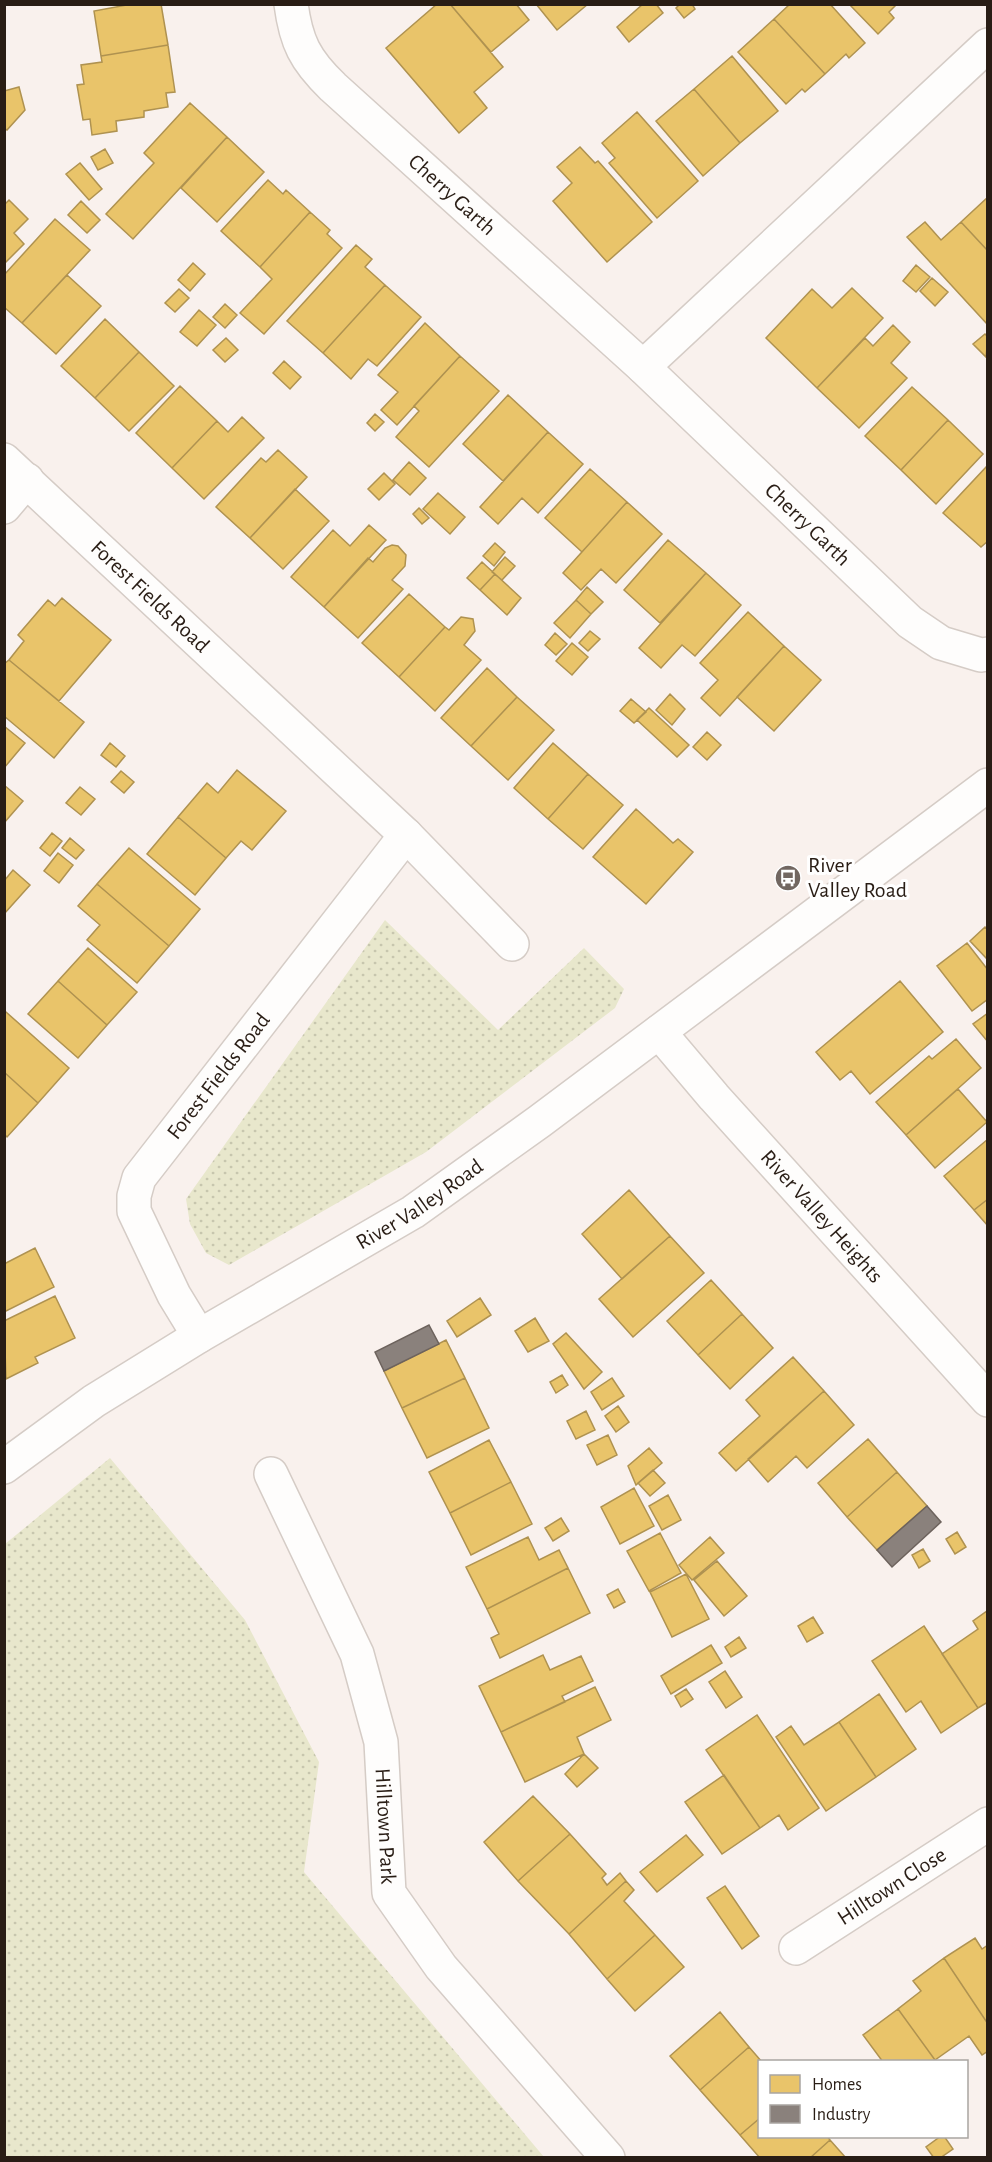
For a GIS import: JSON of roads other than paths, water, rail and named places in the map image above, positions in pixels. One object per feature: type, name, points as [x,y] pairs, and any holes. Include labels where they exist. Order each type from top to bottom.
[{"type":"street","name":"Cherry Garth","points":[[291,4],[294,30],[306,57],[326,80],[642,367],[910,622],[941,644],[981,655],[987,654]]},
{"type":"street","points":[[642,367],[987,45]]},
{"type":"street","name":"Forest Fields Road","points":[[4,507],[16,470],[406,835],[512,944]]},
{"type":"street","name":"River Valley Road","points":[[4,1467],[94,1401],[412,1212],[540,1121],[987,785]]},
{"type":"street","name":"Forest Fields Road","points":[[200,1336],[174,1295],[134,1211],[134,1196],[139,1178],[406,835]]},
{"type":"street","name":"River Valley Heights","points":[[659,1032],[714,1097],[987,1400]]},
{"type":"street","name":"Hilltown Park","points":[[271,1474],[357,1654],[381,1742],[389,1893],[441,1967],[608,2157]]},
{"type":"street","name":"Hilltown Close","points":[[796,1948],[987,1824]]},
{"type":"place","name":"River Valley Road","points":[[788,878]]}]
